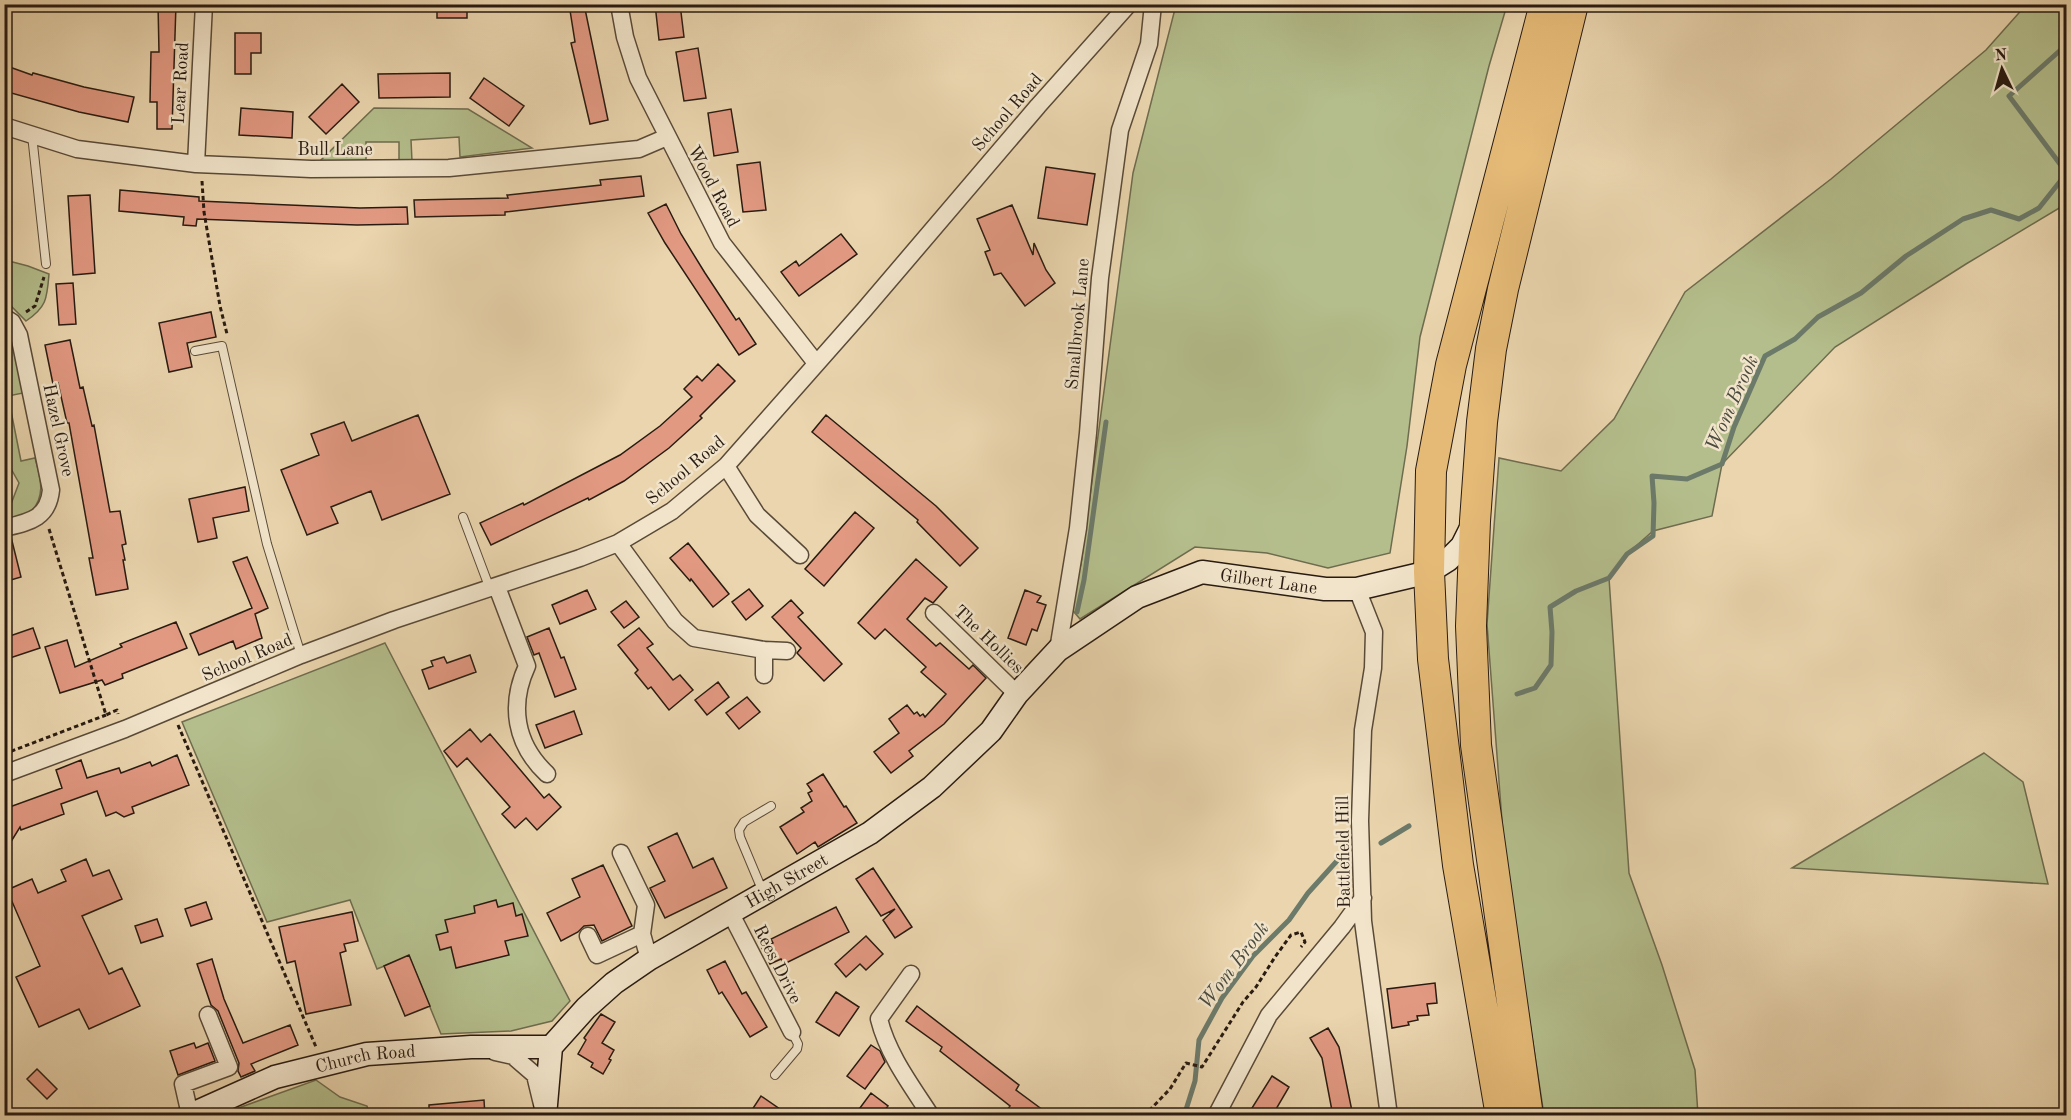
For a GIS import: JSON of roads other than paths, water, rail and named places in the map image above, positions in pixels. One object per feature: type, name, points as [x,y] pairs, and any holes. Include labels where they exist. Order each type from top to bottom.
[{"type":"highway","points":[[1501,1116],[1458,864],[1433,659],[1429,572],[1431,471],[1451,365],[1545,4]]},
{"type":"highway","points":[[1528,1116],[1476,745],[1472,626],[1474,521],[1491,349],[1503,289],[1573,4]]},
{"type":"street","name":"Lear Road","points":[[196,164],[204,4]]},
{"type":"street","name":"Wood Road","points":[[619,4],[625,38],[638,78],[722,243],[816,363]]},
{"type":"street","name":"School Road","points":[[4,774],[125,729],[301,655],[394,620],[494,588],[618,543],[672,511],[726,466],[1129,4]]},
{"type":"street","name":"Smallbrook Lane","points":[[1058,650],[1078,528],[1100,278],[1120,130],[1149,44],[1153,4]]},
{"type":"street","name":"Bull Lane","points":[[4,126],[77,149],[196,164],[311,169],[449,168],[639,149],[667,137]]},
{"type":"street","name":"Hazel Grove","points":[[4,317],[12,322],[19,335],[51,490],[50,500],[44,512],[31,521],[4,528]]},
{"type":"street","points":[[726,466],[757,515],[800,555]]},
{"type":"street","name":"Gilbert Lane","points":[[1058,650],[1137,597],[1202,572],[1325,589],[1357,590],[1429,572],[1449,560],[1462,546],[1474,521]]},
{"type":"street","points":[[618,543],[675,621],[694,638],[764,650],[787,651]]},
{"type":"street","points":[[494,588],[527,666],[520,681],[517,705],[518,729],[534,761],[547,774]]},
{"type":"street","name":"Battlefield Hill","points":[[1357,590],[1374,632],[1373,668],[1363,730],[1360,821],[1363,897],[1373,1008],[1389,1116]]},
{"type":"street","name":"The Hollies","points":[[934,613],[1017,694]]},
{"type":"street","points":[[764,650],[764,675]]},
{"type":"street","name":"High Street","points":[[551,1047],[586,1008],[614,983],[649,959],[870,833],[932,787],[991,731],[1017,694],[1058,650]]},
{"type":"street","points":[[621,853],[646,905],[642,934],[649,959]]},
{"type":"street","points":[[1216,1116],[1269,1015],[1342,927],[1363,897]]},
{"type":"street","name":"Rees Drive","points":[[731,914],[792,1032]]},
{"type":"street","points":[[588,936],[597,955],[642,934]]},
{"type":"street","points":[[911,974],[879,1019],[884,1038],[895,1060],[931,1116]]},
{"type":"street","points":[[189,1115],[183,1084],[229,1067],[208,1015]]},
{"type":"street","points":[[471,1047],[513,1056],[535,1075],[545,1116]]},
{"type":"street","name":"Church Road","points":[[189,1115],[275,1077],[367,1054],[471,1047],[551,1047]]},
{"type":"street","points":[[545,1116],[551,1047]]},
{"type":"lane","points":[[32,135],[46,264]]},
{"type":"lane","points":[[195,351],[222,346],[267,544],[301,655]]},
{"type":"lane","points":[[463,517],[494,588]]},
{"type":"lane","points":[[764,895],[739,830],[744,822],[771,806]]},
{"type":"lane","points":[[775,1075],[797,1049],[798,1044],[792,1032]]},
{"type":"waterway","points":[[2064,47],[2009,96],[2066,172]]},
{"type":"waterway","name":"Wom Brook","points":[[1517,694],[1535,688],[1551,665],[1550,607],[1576,591],[1609,578],[1627,554],[1653,536],[1652,476],[1687,479],[1722,464],[1734,427],[1765,356],[1795,339],[1818,317],[1861,293],[1906,256],[1963,219],[1991,210],[2019,219],[2039,208],[2066,174]]},
{"type":"waterway","points":[[1077,612],[1084,580],[1106,422]]},
{"type":"waterway","name":"Wom Brook","points":[[1381,843],[1409,826]]},
{"type":"waterway","name":"Wom Brook","points":[[1184,1116],[1195,1081],[1199,1040],[1222,998],[1253,956],[1289,920],[1308,893],[1345,852]]}]
